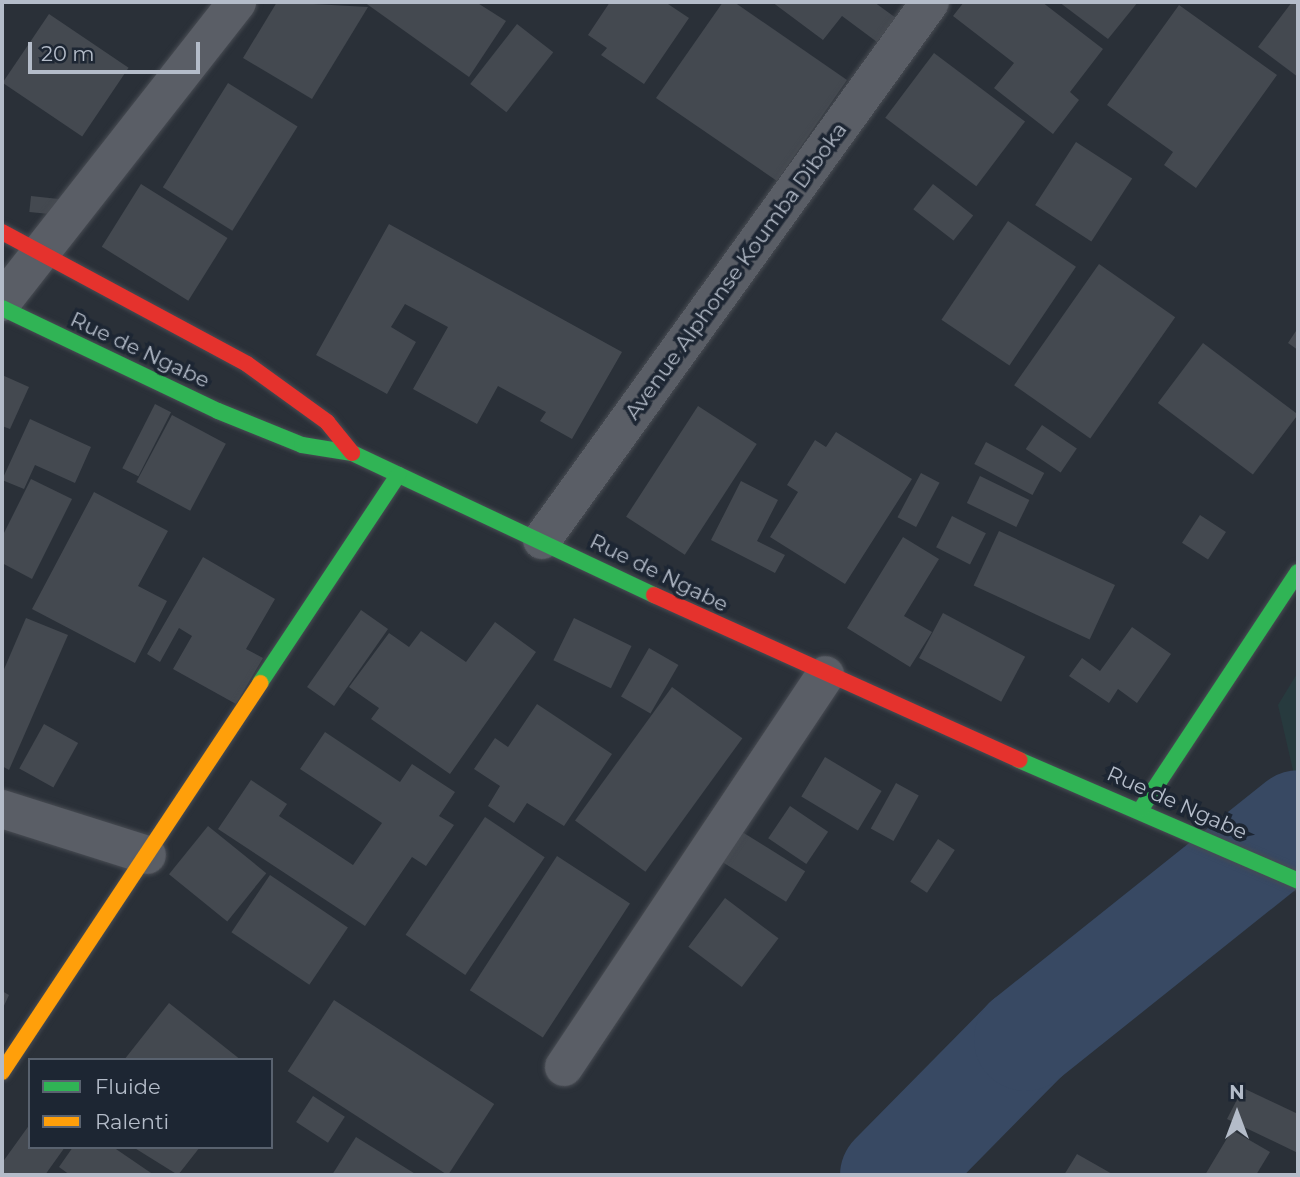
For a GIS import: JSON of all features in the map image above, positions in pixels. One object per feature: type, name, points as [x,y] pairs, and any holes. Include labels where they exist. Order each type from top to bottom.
[{"type":"street","points":[[2,302],[38,252],[237,2]]},
{"type":"street","name":"Avenue Alphonse Koumba Diboka","points":[[542,540],[930,2]]},
{"type":"street","points":[[2,232],[247,364],[327,422],[352,453]]},
{"type":"street","name":"Rue de Ngabe","points":[[2,309],[218,411],[302,445],[352,453],[825,675],[1141,809],[1298,881]]},
{"type":"street","points":[[2,1072],[398,475]]},
{"type":"street","points":[[1141,809],[1298,572]]},
{"type":"street","points":[[564,1067],[825,675]]},
{"type":"street","points":[[2,809],[147,855]]},
{"type":"green space","points":[[1298,672],[1298,792],[1278,705]]},
{"type":"building","points":[[277,2],[368,7],[312,99],[243,58]]},
{"type":"building","points":[[364,2],[476,2],[506,21],[469,77]]},
{"type":"building","points":[[610,2],[665,2],[689,18],[644,84],[601,55],[607,48],[588,35]]},
{"type":"building","points":[[723,2],[734,2],[847,80],[777,181],[656,98]]},
{"type":"building","points":[[772,2],[874,2],[896,18],[877,42],[842,16],[823,40]]},
{"type":"building","points":[[964,2],[1042,2],[1103,49],[1070,92],[1079,100],[1053,134],[994,88],[1014,63],[953,16]]},
{"type":"building","points":[[1059,2],[1138,2],[1108,39]]},
{"type":"building","points":[[1292,2],[1298,2],[1298,77],[1258,47]]},
{"type":"building","points":[[1179,5],[1277,75],[1196,188],[1164,165],[1173,152],[1107,105]]},
{"type":"building","points":[[49,14],[129,68],[82,136],[3,83]]},
{"type":"building","points":[[517,24],[553,52],[506,112],[470,84]]},
{"type":"building","points":[[934,53],[1025,122],[976,186],[885,118]]},
{"type":"building","points":[[228,83],[298,126],[232,231],[163,187]]},
{"type":"building","points":[[1076,142],[1132,178],[1091,241],[1035,205]]},
{"type":"building","points":[[141,184],[228,238],[188,301],[102,247]]},
{"type":"building","points":[[933,184],[973,215],[953,241],[913,209]]},
{"type":"building","points":[[31,196],[61,199],[59,215],[29,212]]},
{"type":"building","points":[[1008,221],[1076,267],[1009,366],[941,320]]},
{"type":"building","points":[[389,224],[622,352],[572,439],[540,421],[546,412],[498,386],[477,424],[413,389],[448,327],[405,304],[391,327],[416,342],[387,394],[316,355]]},
{"type":"building","points":[[1099,264],[1175,317],[1090,439],[1014,385]]},
{"type":"building","points":[[1298,328],[1298,350],[1288,343]]},
{"type":"building","points":[[1203,343],[1298,415],[1253,475],[1158,403]]},
{"type":"building","points":[[2,375],[29,387],[10,429],[2,426]]},
{"type":"building","points":[[155,404],[171,412],[138,476],[122,468]]},
{"type":"building","points":[[698,406],[757,444],[685,555],[626,517]]},
{"type":"building","points":[[172,415],[226,444],[190,511],[136,482]]},
{"type":"building","points":[[30,419],[91,447],[75,483],[35,465],[24,489],[2,480]]},
{"type":"building","points":[[1042,425],[1077,448],[1061,473],[1026,449]]},
{"type":"building","points":[[836,432],[912,479],[845,584],[770,537],[798,492],[787,485],[815,440],[826,447]]},
{"type":"building","points":[[986,442],[1044,473],[1033,495],[974,464]]},
{"type":"building","points":[[921,473],[940,483],[916,527],[898,517]]},
{"type":"building","points":[[980,476],[1029,500],[1016,527],[967,503]]},
{"type":"building","points":[[31,479],[72,499],[32,579],[2,563],[2,537]]},
{"type":"building","points":[[741,481],[778,500],[757,541],[785,555],[775,573],[711,540]]},
{"type":"building","points":[[94,492],[168,531],[138,586],[167,601],[135,663],[32,609]]},
{"type":"building","points":[[1200,515],[1226,532],[1208,560],[1182,543]]},
{"type":"building","points":[[952,516],[986,533],[970,564],[936,547]]},
{"type":"building","points":[[999,531],[1115,585],[1090,639],[974,585]]},
{"type":"building","points":[[903,537],[939,559],[904,616],[932,632],[910,667],[847,628]]},
{"type":"building","points":[[203,557],[275,599],[246,649],[263,658],[236,704],[173,669],[192,636],[179,628],[160,662],[147,654]]},
{"type":"building","points":[[361,610],[388,629],[334,706],[307,687]]},
{"type":"building","points":[[943,613],[1025,657],[1001,702],[919,658]]},
{"type":"building","points":[[26,618],[68,635],[9,770],[2,766],[2,674]]},
{"type":"building","points":[[574,618],[632,646],[611,688],[553,660]]},
{"type":"building","points":[[495,622],[536,652],[450,774],[371,719],[379,708],[349,687],[389,633],[409,647],[421,631],[466,662]]},
{"type":"building","points":[[1132,627],[1171,654],[1137,703],[1118,689],[1109,703],[1069,676],[1082,658],[1100,671]]},
{"type":"building","points":[[649,648],[678,665],[650,713],[621,696]]},
{"type":"building","points":[[672,687],[742,738],[645,872],[575,820]]},
{"type":"building","points":[[537,704],[612,754],[564,826],[527,803],[514,823],[488,806],[500,786],[474,769],[495,738],[508,747]]},
{"type":"building","points":[[44,724],[78,743],[53,788],[19,769]]},
{"type":"building","points":[[325,732],[400,782],[412,764],[455,792],[439,816],[454,825],[426,866],[412,857],[365,926],[218,829],[251,780],[287,804],[279,816],[353,865],[382,823],[300,769]]},
{"type":"building","points":[[825,757],[882,791],[858,830],[801,796]]},
{"type":"building","points":[[896,783],[919,796],[894,841],[871,828]]},
{"type":"building","points":[[790,806],[828,832],[806,864],[768,838]]},
{"type":"building","points":[[485,817],[545,857],[465,975],[406,935]]},
{"type":"building","points":[[208,826],[266,873],[227,921],[169,874]]},
{"type":"building","points":[[739,830],[805,871],[786,902],[720,861]]},
{"type":"building","points":[[938,839],[955,850],[927,893],[910,882]]},
{"type":"building","points":[[557,856],[630,903],[543,1038],[470,990]]},
{"type":"building","points":[[270,875],[348,928],[309,985],[231,932]]},
{"type":"building","points":[[725,898],[779,938],[742,987],[688,947]]},
{"type":"building","points":[[2,991],[9,995],[2,1010]]},
{"type":"building","points":[[334,1000],[494,1104],[447,1175],[288,1071]]},
{"type":"building","points":[[169,1003],[238,1058],[126,1058]]},
{"type":"building","points":[[1243,1088],[1298,1114],[1298,1153],[1227,1119]]},
{"type":"building","points":[[313,1096],[345,1117],[328,1143],[296,1122]]},
{"type":"building","points":[[28,1127],[28,1149],[64,1149],[45,1175],[2,1175],[2,1163]]},
{"type":"building","points":[[1232,1130],[1270,1152],[1256,1175],[1205,1175]]},
{"type":"building","points":[[356,1137],[417,1175],[332,1175]]},
{"type":"building","points":[[72,1149],[116,1149],[154,1175],[70,1175],[59,1167]]},
{"type":"building","points":[[136,1149],[198,1149],[178,1175]]},
{"type":"building","points":[[1077,1154],[1114,1175],[1064,1175]]},
{"type":"waterway","points":[[891,1175],[1025,1039],[1298,821]]},
{"type":"traffic: fast","points":[[2,308],[218,411],[302,445],[352,453],[654,595]]},
{"type":"traffic: fast","points":[[260,683],[398,475]]},
{"type":"traffic: fast","points":[[1141,809],[1298,572]]},
{"type":"traffic: fast","points":[[1019,760],[1298,881]]},
{"type":"traffic: slow","points":[[2,1072],[260,683]]},
{"type":"traffic: jam","points":[[2,232],[247,364],[327,422],[352,453]]},
{"type":"traffic: jam","points":[[654,595],[1019,760]]}]
